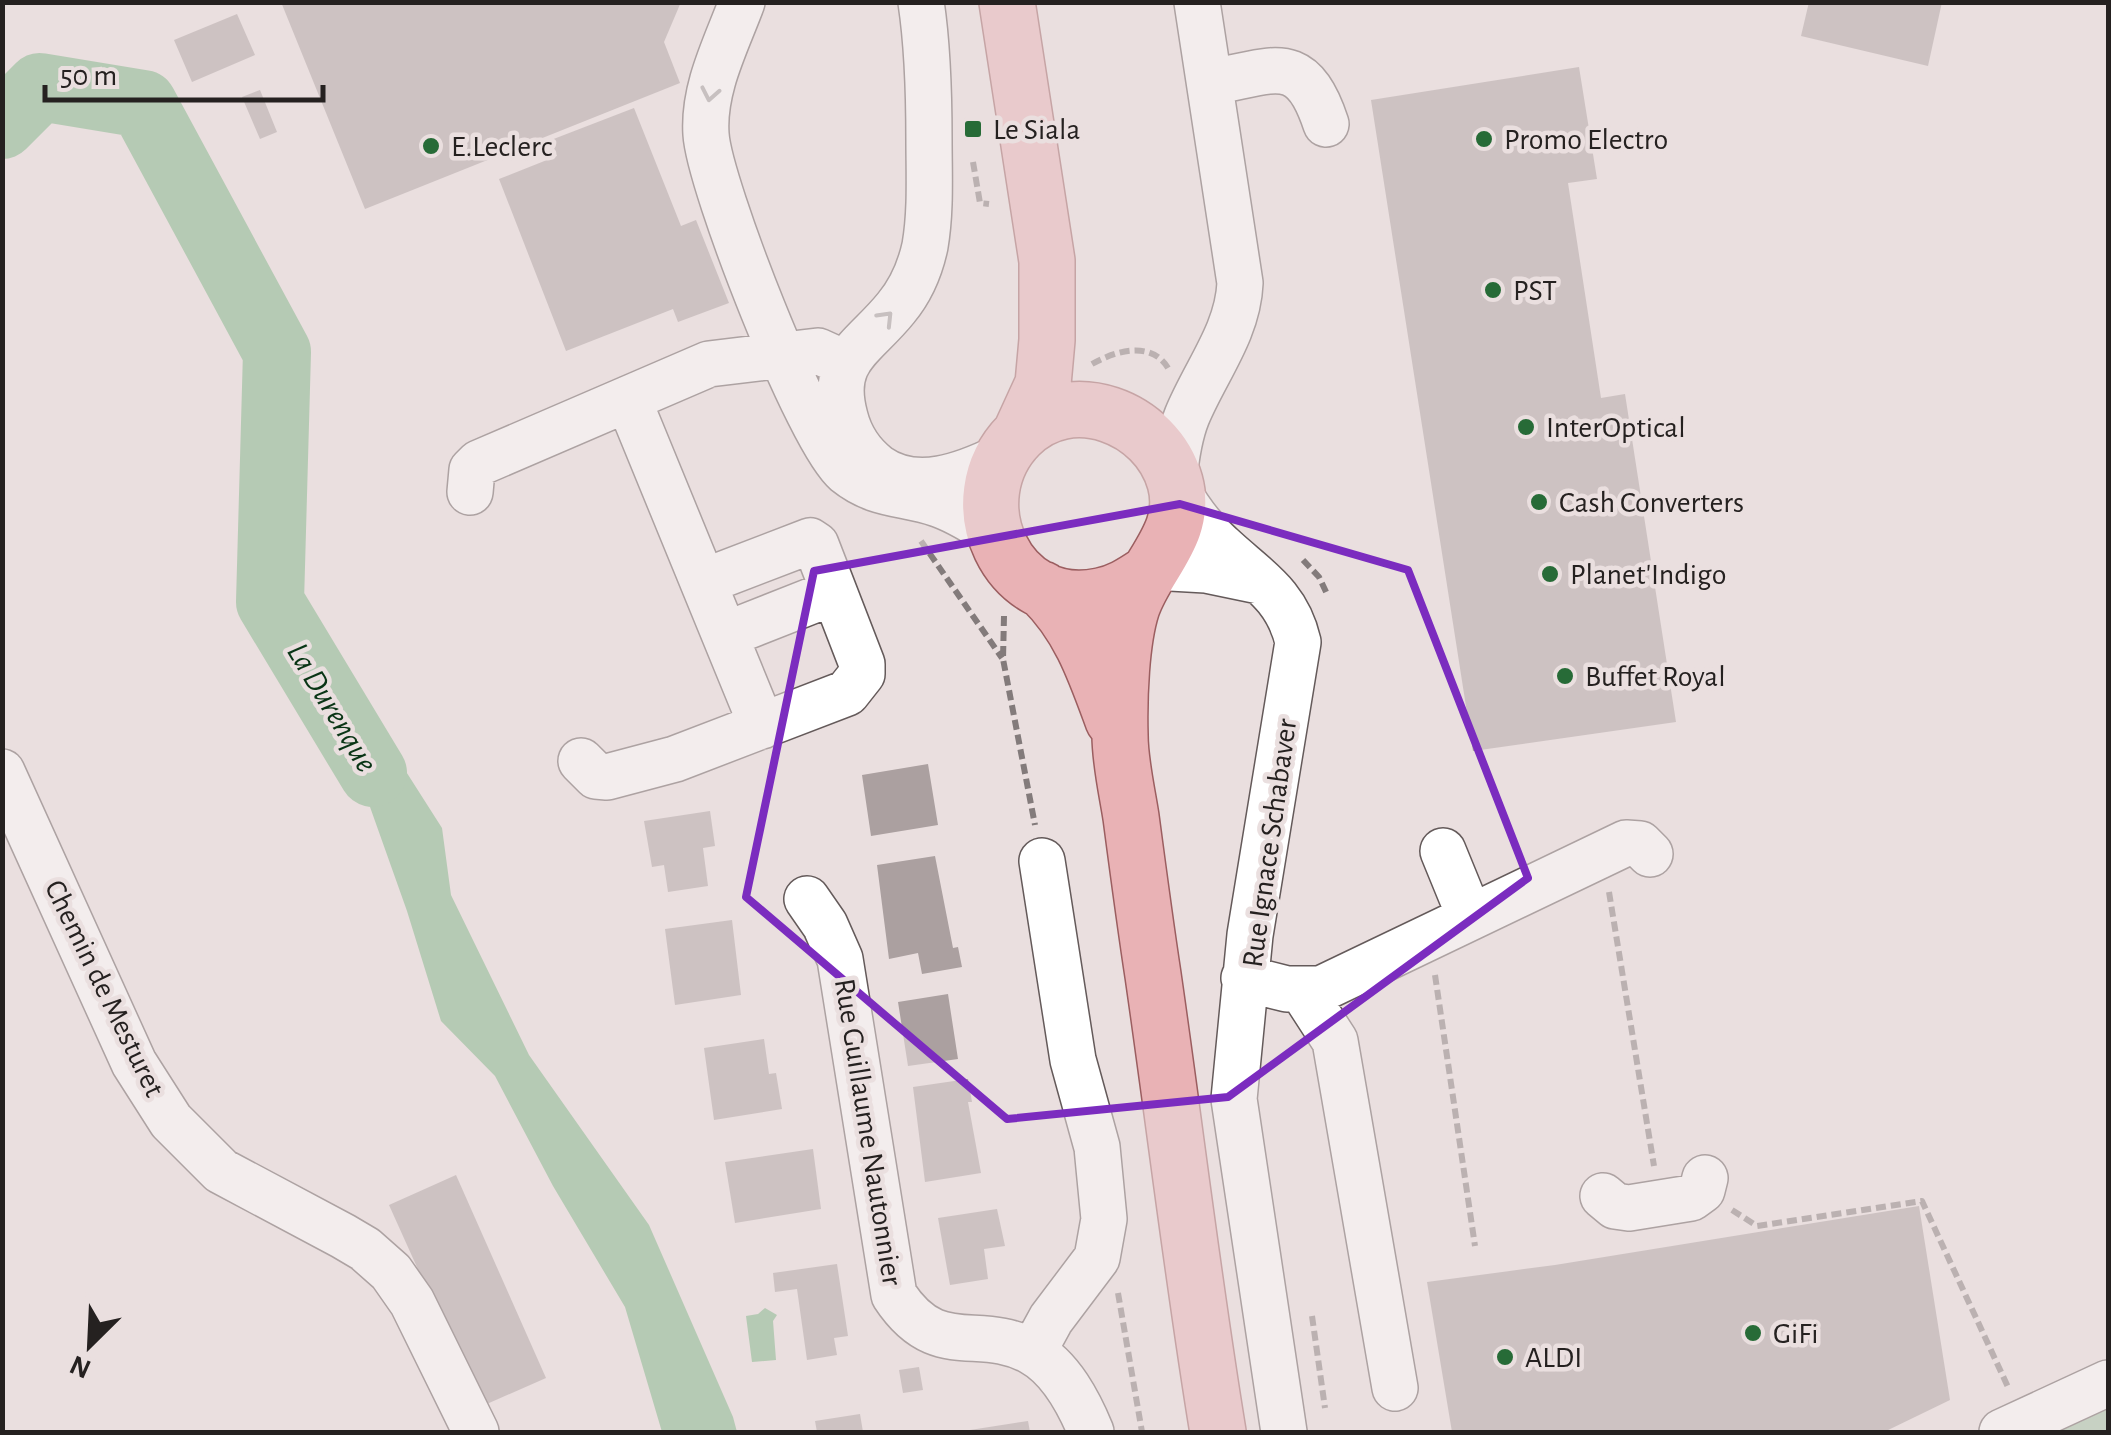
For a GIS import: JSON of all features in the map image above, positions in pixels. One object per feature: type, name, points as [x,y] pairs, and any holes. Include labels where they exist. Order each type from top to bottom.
[{"type":"main road","points":[[1007,2],[1047,261],[1047,340],[1043,384],[991,480],[988,506],[993,532],[1005,558],[1042,589],[1071,621],[1120,737]]},
{"type":"main road","points":[[1047,261],[1085,366],[1106,403],[1124,420]]},
{"type":"main road","points":[[1011,444],[1043,418],[1068,411],[1094,410],[1144,431],[1162,453],[1176,485],[1178,513],[1172,536],[1131,611],[1120,737],[1218,1432]]},
{"type":"main road","points":[[1042,589],[1069,597],[1097,597],[1124,589],[1150,570]]},
{"type":"street","points":[[742,2],[712,81],[706,135],[719,193],[821,440],[844,470],[881,492],[939,504],[993,532]]},
{"type":"street","points":[[921,2],[928,56],[929,216],[924,248],[911,286],[897,308],[854,351],[842,374],[841,400],[858,448],[885,472],[912,479],[952,478],[1011,444]]},
{"type":"street","points":[[1176,485],[1176,458],[1186,417],[1233,322],[1240,282],[1198,2]]},
{"type":"street","points":[[1210,82],[1283,69],[1302,78],[1317,98],[1326,124]]},
{"type":"street","points":[[1124,420],[1163,404],[1224,341]]},
{"type":"street","points":[[470,492],[472,470],[479,463],[551,446],[628,399],[789,369],[819,389],[842,374]]},
{"type":"street","points":[[628,399],[757,713]]},
{"type":"street","name":"Rue Ignace Schabaver","points":[[1176,485],[1217,544],[1280,598],[1293,620],[1298,642],[1244,978],[1302,990],[1354,986],[1447,934],[1551,891],[1603,854],[1626,843],[1640,844],[1650,854]]},
{"type":"street","points":[[581,761],[596,776],[607,777],[757,713],[832,668],[844,654],[838,602],[816,545],[810,540],[719,621]]},
{"type":"street","points":[[1150,570],[1206,570],[1261,582]]},
{"type":"street","points":[[719,621],[838,602]]},
{"type":"street","name":"Chemin de Mesturet","points":[[2,772],[134,1063],[171,1121],[221,1171],[365,1249],[391,1272],[412,1302],[476,1432]]},
{"type":"street","points":[[1443,851],[1447,934]]},
{"type":"street","points":[[1042,861],[1073,1060],[1099,1159],[1104,1219],[1097,1258],[1051,1319],[1033,1352],[1064,1382],[1091,1432]]},
{"type":"street","name":"Rue Guillaume Nautonnier","points":[[807,899],[840,959],[894,1295],[918,1325],[936,1333],[957,1340],[1000,1342],[1033,1352]]},
{"type":"street","points":[[1244,978],[1234,1100],[1284,1432]]},
{"type":"street","points":[[1302,990],[1336,1041],[1395,1388]]},
{"type":"street","points":[[1604,1196],[1615,1206],[1629,1208],[1689,1190]]},
{"type":"street","points":[[2013,1428],[2108,1383]]},
{"type":"path","points":[[984,168],[992,222]]},
{"type":"path","points":[[1096,363],[1104,355],[1145,350],[1164,361],[1170,372]]},
{"type":"path","points":[[918,537],[1002,658],[1042,861]]},
{"type":"path","points":[[1603,854],[1689,1190],[1757,1226],[1922,1201],[2013,1428]]},
{"type":"path","points":[[1447,934],[1476,1246]]},
{"type":"path","points":[[1097,1258],[1120,1297],[1142,1432]]},
{"type":"highlighted area","points":[[1180,504],[1408,570],[1528,878],[1228,1097],[1007,1119],[746,897],[814,571]]},
{"type":"shaded area","points":[[2108,1405],[2108,1432],[2048,1432]]},
{"type":"water","points":[[308,678],[398,759],[442,828],[451,895],[529,1055],[649,1225],[737,1432],[662,1432],[625,1307],[553,1186],[495,1076],[441,1021],[359,776]]},
{"type":"water","points":[[765,1308],[777,1315],[773,1321],[776,1360],[752,1362],[746,1316]]},
{"type":"building","name":"E.Leclerc","points":[[281,2],[681,2],[664,42],[680,83],[365,209]]},
{"type":"building","points":[[1809,2],[1942,2],[1928,66],[1801,36]]},
{"type":"building","points":[[237,14],[255,55],[192,82],[174,40]]},
{"type":"building","points":[[1579,67],[1597,179],[1568,183],[1601,398],[1625,394],[1676,722],[1473,751],[1371,100]]},
{"type":"building","points":[[260,90],[277,132],[260,139],[242,97]]},
{"type":"building","points":[[634,108],[681,226],[696,220],[729,303],[678,322],[673,309],[566,351],[499,179],[557,156],[551,140]]},
{"type":"building","points":[[928,764],[938,825],[871,836],[862,775]]},
{"type":"building","points":[[710,811],[715,846],[703,848],[708,886],[668,892],[664,865],[652,867],[644,821]]},
{"type":"building","points":[[935,856],[953,948],[958,947],[962,967],[922,974],[918,953],[889,959],[877,865]]},
{"type":"building","points":[[732,920],[741,995],[675,1005],[665,929]]},
{"type":"building","points":[[948,994],[958,1059],[908,1066],[898,1002]]},
{"type":"building","points":[[764,1039],[769,1074],[776,1073],[782,1109],[714,1120],[704,1048]]},
{"type":"building","points":[[968,1079],[972,1102],[968,1102],[981,1173],[925,1182],[913,1087]]},
{"type":"building","points":[[813,1149],[821,1209],[735,1223],[725,1162]]},
{"type":"building","points":[[456,1175],[546,1378],[480,1407],[389,1205]]},
{"type":"building","name":"GiFi","points":[[1919,1206],[1950,1400],[1884,1432],[1452,1432],[1427,1282]]},
{"type":"building","points":[[997,1209],[1005,1246],[984,1249],[988,1279],[950,1285],[938,1218]]},
{"type":"building","points":[[837,1264],[848,1336],[834,1338],[837,1355],[807,1360],[797,1289],[775,1292],[773,1273]]},
{"type":"building","points":[[919,1367],[923,1390],[903,1393],[899,1370]]},
{"type":"building","points":[[860,1414],[863,1432],[817,1432],[815,1421]]},
{"type":"building","points":[[1028,1421],[1030,1432],[970,1432],[970,1430]]},
{"type":"waterway","name":"La Durenque","points":[[2,125],[40,87],[143,104],[277,352],[270,602],[373,773]]},
{"type":"place","name":"Le Siala","points":[[973,129]]},
{"type":"place","name":"Promo Electro","points":[[1484,139]]},
{"type":"place","name":"E.Leclerc","points":[[431,146]]},
{"type":"place","name":"PST","points":[[1493,290]]},
{"type":"place","name":"InterOptical","points":[[1526,427]]},
{"type":"place","name":"Cash Converters","points":[[1539,502]]},
{"type":"place","name":"Planet'Indigo","points":[[1550,574]]},
{"type":"place","name":"Buffet Royal","points":[[1565,676]]},
{"type":"place","name":"GiFi","points":[[1753,1333]]},
{"type":"place","name":"ALDI","points":[[1505,1357]]}]
